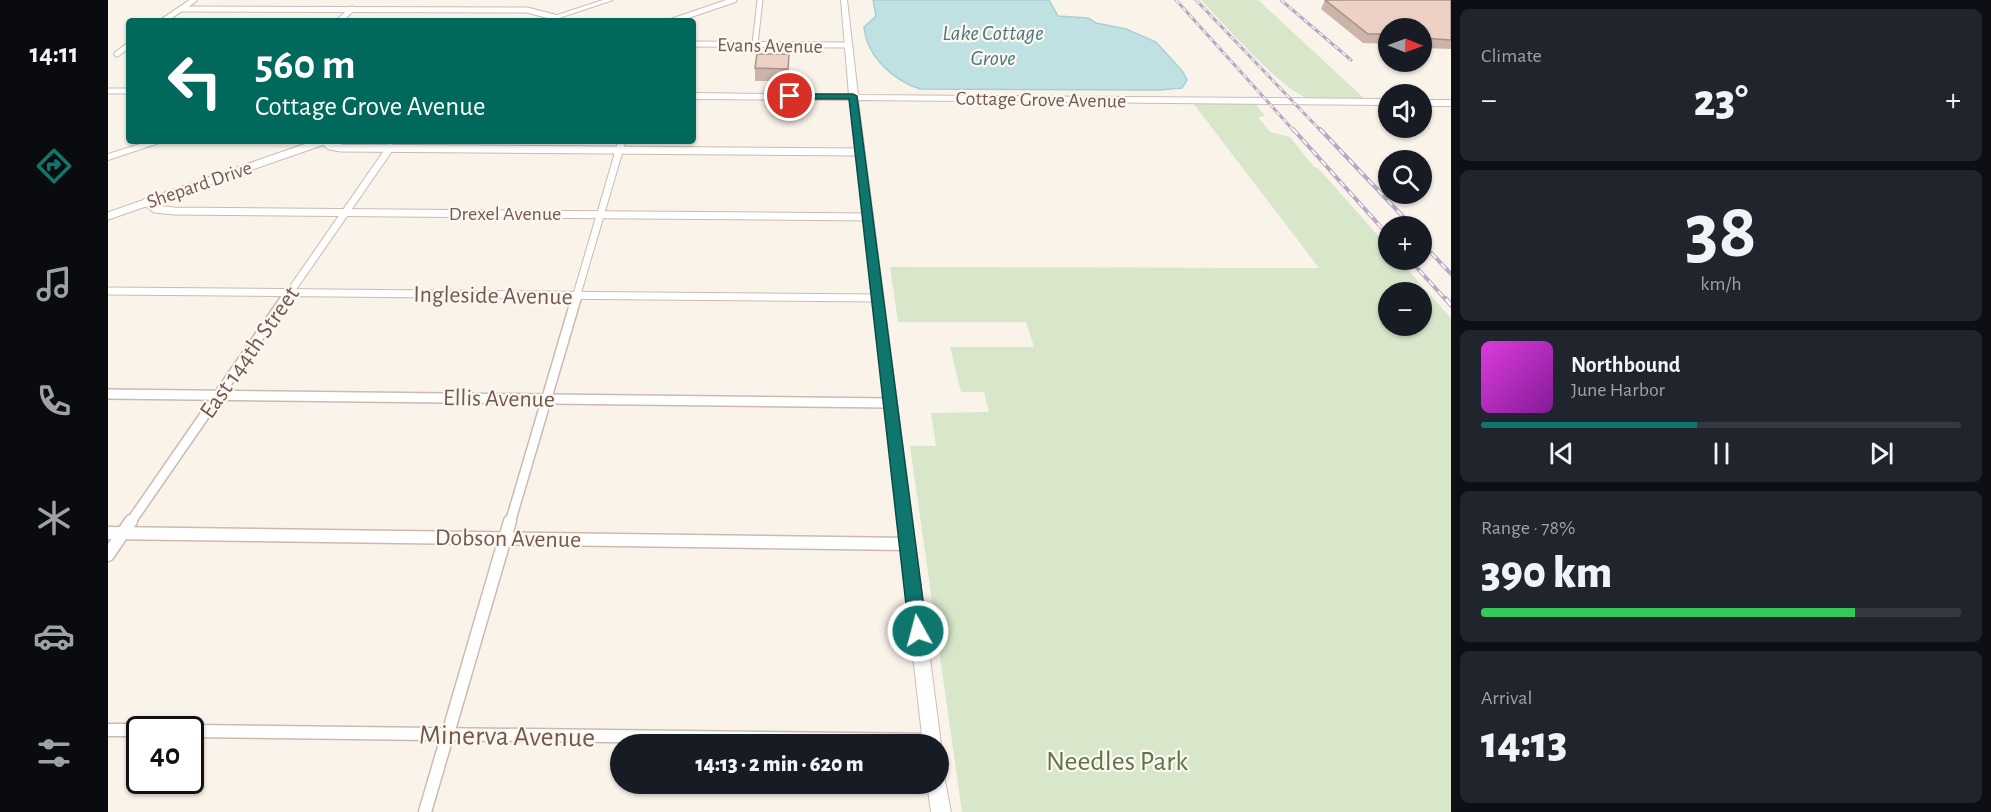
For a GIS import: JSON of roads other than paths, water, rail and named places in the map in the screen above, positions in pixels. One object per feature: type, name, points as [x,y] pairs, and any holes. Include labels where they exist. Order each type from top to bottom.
[{"type":"street","points":[[168,18],[194,0]]},
{"type":"street","points":[[181,9],[527,10],[554,17],[609,0]]},
{"type":"street","points":[[681,18],[734,0]]},
{"type":"street","points":[[755,44],[760,0]]},
{"type":"street","points":[[844,0],[859,152],[931,734]]},
{"type":"street","points":[[328,9],[333,4]]},
{"type":"street","points":[[342,18],[351,9]]},
{"type":"street","name":"Evans Avenue","points":[[696,44],[848,45]]},
{"type":"street","points":[[117,54],[126,47]]},
{"type":"street","points":[[121,91],[126,87]]},
{"type":"street","points":[[108,91],[126,91]]},
{"type":"street","name":"Cottage Grove Avenue","points":[[696,96],[1378,102]]},
{"type":"street","points":[[1432,103],[1451,103]]},
{"type":"street","points":[[108,157],[150,144]]},
{"type":"street","name":"Shepard Drive","points":[[108,216],[315,144]]},
{"type":"street","points":[[330,144],[335,147],[390,148],[620,145],[859,152]]},
{"type":"street","points":[[425,812],[620,145]]},
{"type":"street","name":"East 144th Street","points":[[108,555],[390,148]]},
{"type":"street","name":"Drexel Avenue","points":[[146,202],[162,210],[867,217]]},
{"type":"street","name":"Ingleside Avenue","points":[[108,291],[877,298]]},
{"type":"street","name":"Ellis Avenue","points":[[108,394],[890,402]]},
{"type":"street","name":"Dobson Avenue","points":[[108,532],[907,544]]},
{"type":"street","points":[[108,730],[126,730]]},
{"type":"street","name":"Minerva Avenue","points":[[204,731],[610,737]]},
{"type":"street","points":[[939,794],[941,812]]},
{"type":"water","name":"Lake Cottage Grove","points":[[873,0],[1049,0],[1058,16],[1088,18],[1096,23],[1126,29],[1156,42],[1183,72],[1187,80],[1182,88],[1160,90],[920,89],[891,73],[870,48],[864,27],[876,16]]},
{"type":"railway","points":[[1176,0],[1294,131]]},
{"type":"railway","points":[[1196,0],[1321,131]]},
{"type":"railway","points":[[1281,0],[1351,60]]},
{"type":"railway","points":[[1293,129],[1378,224]]},
{"type":"railway","points":[[1320,129],[1403,216]]},
{"type":"railway","points":[[1432,254],[1451,274]]},
{"type":"railway","points":[[1419,270],[1447,301]]},
{"type":"railway","points":[[1446,299],[1451,305]]},
{"type":"park label","name":"Needles Park","points":[[1117,760]]}]
